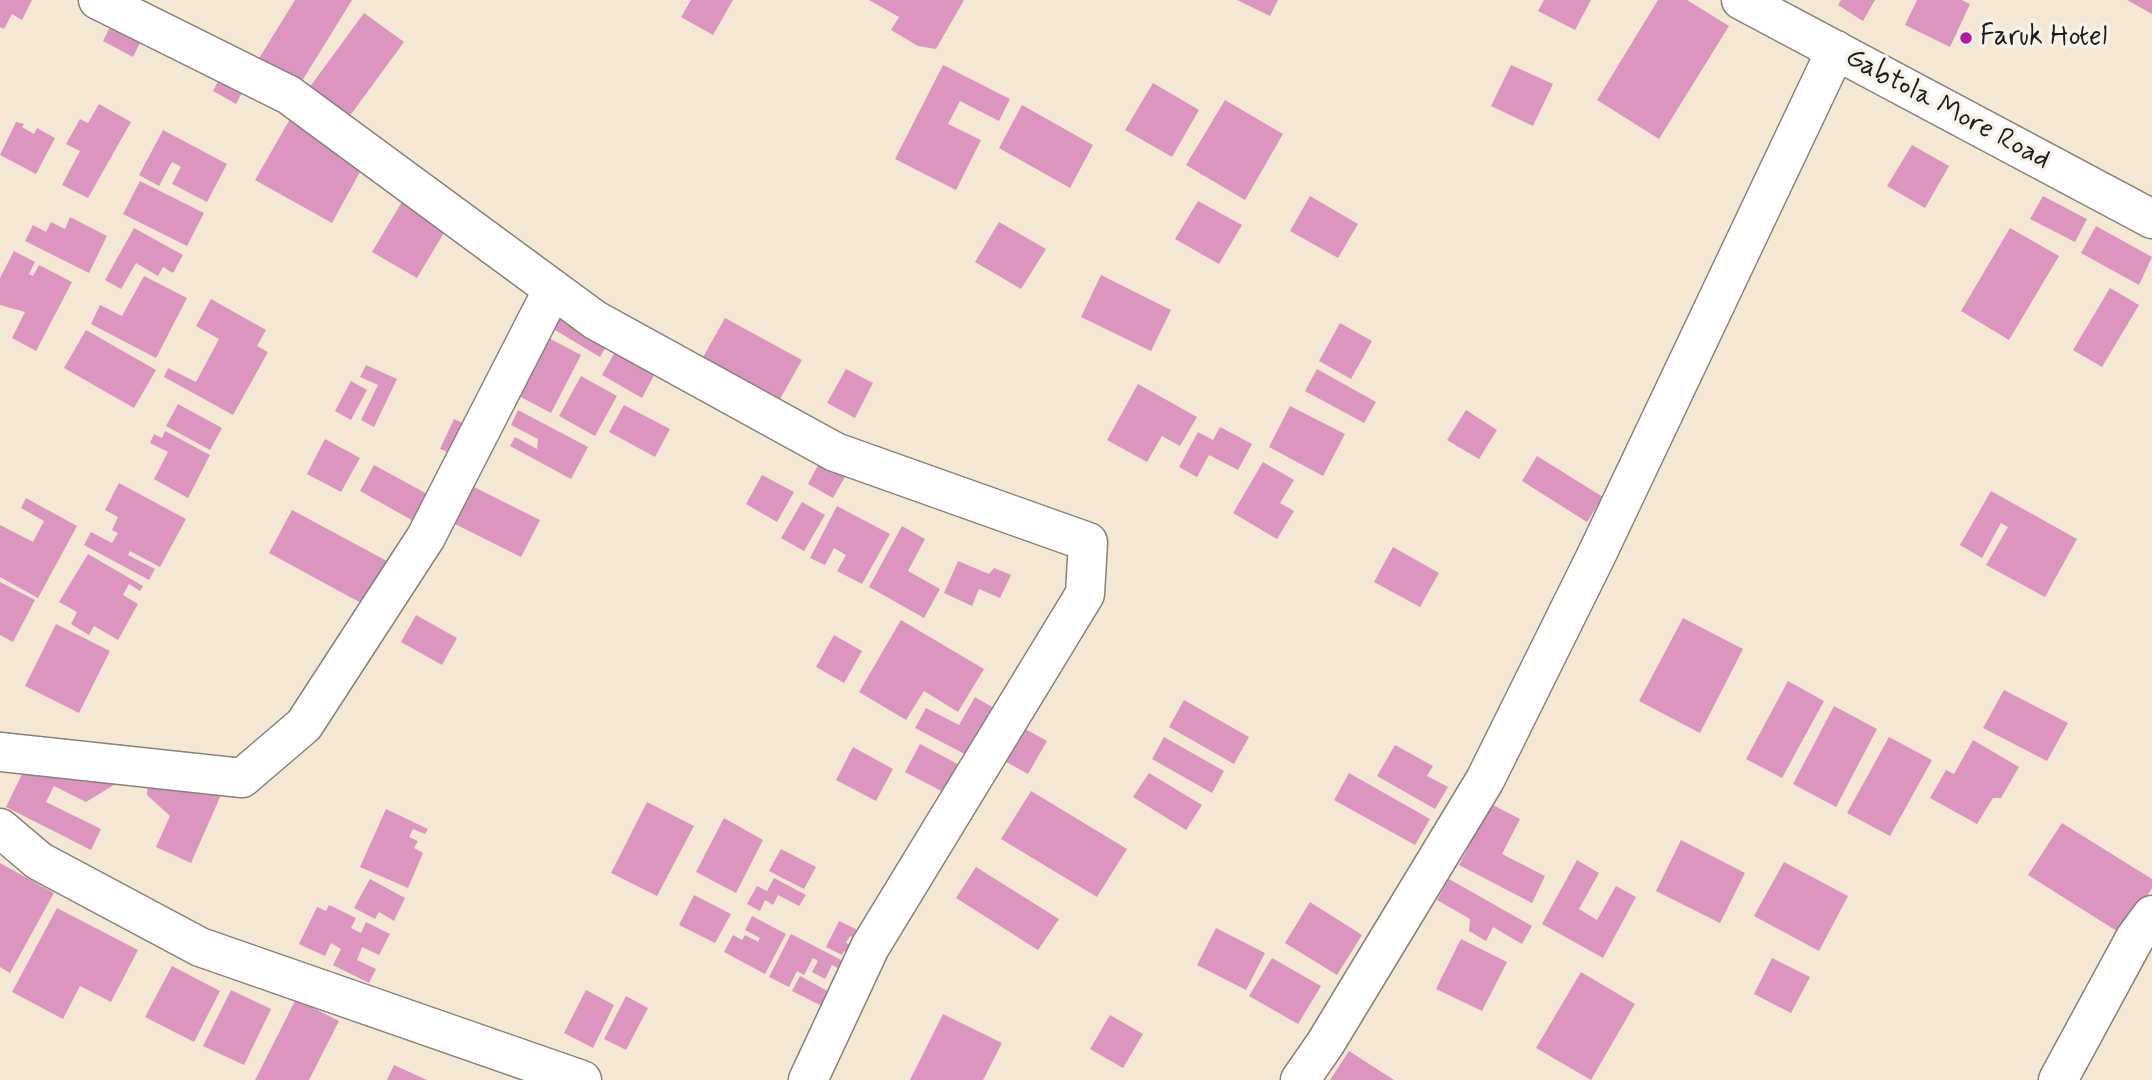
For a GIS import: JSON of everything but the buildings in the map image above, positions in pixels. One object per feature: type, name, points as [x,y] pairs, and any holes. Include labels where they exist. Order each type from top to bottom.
[{"type":"street","points":[[98,0],[289,95],[595,320],[835,452],[1088,542],[1085,594],[870,947],[808,1080]]},
{"type":"street","name":"Gabtola More Road","points":[[1741,0],[2152,219]]},
{"type":"street","points":[[1300,1080],[1325,1044],[1485,780],[1596,556],[1836,51]]},
{"type":"street","points":[[0,752],[242,778],[303,725],[426,537],[553,289]]},
{"type":"street","points":[[0,828],[39,861],[200,947],[582,1080]]},
{"type":"street","points":[[2058,1080],[2135,938],[2152,915]]},
{"type":"place","name":"Faruk Hotel","points":[[1966,38]]}]
